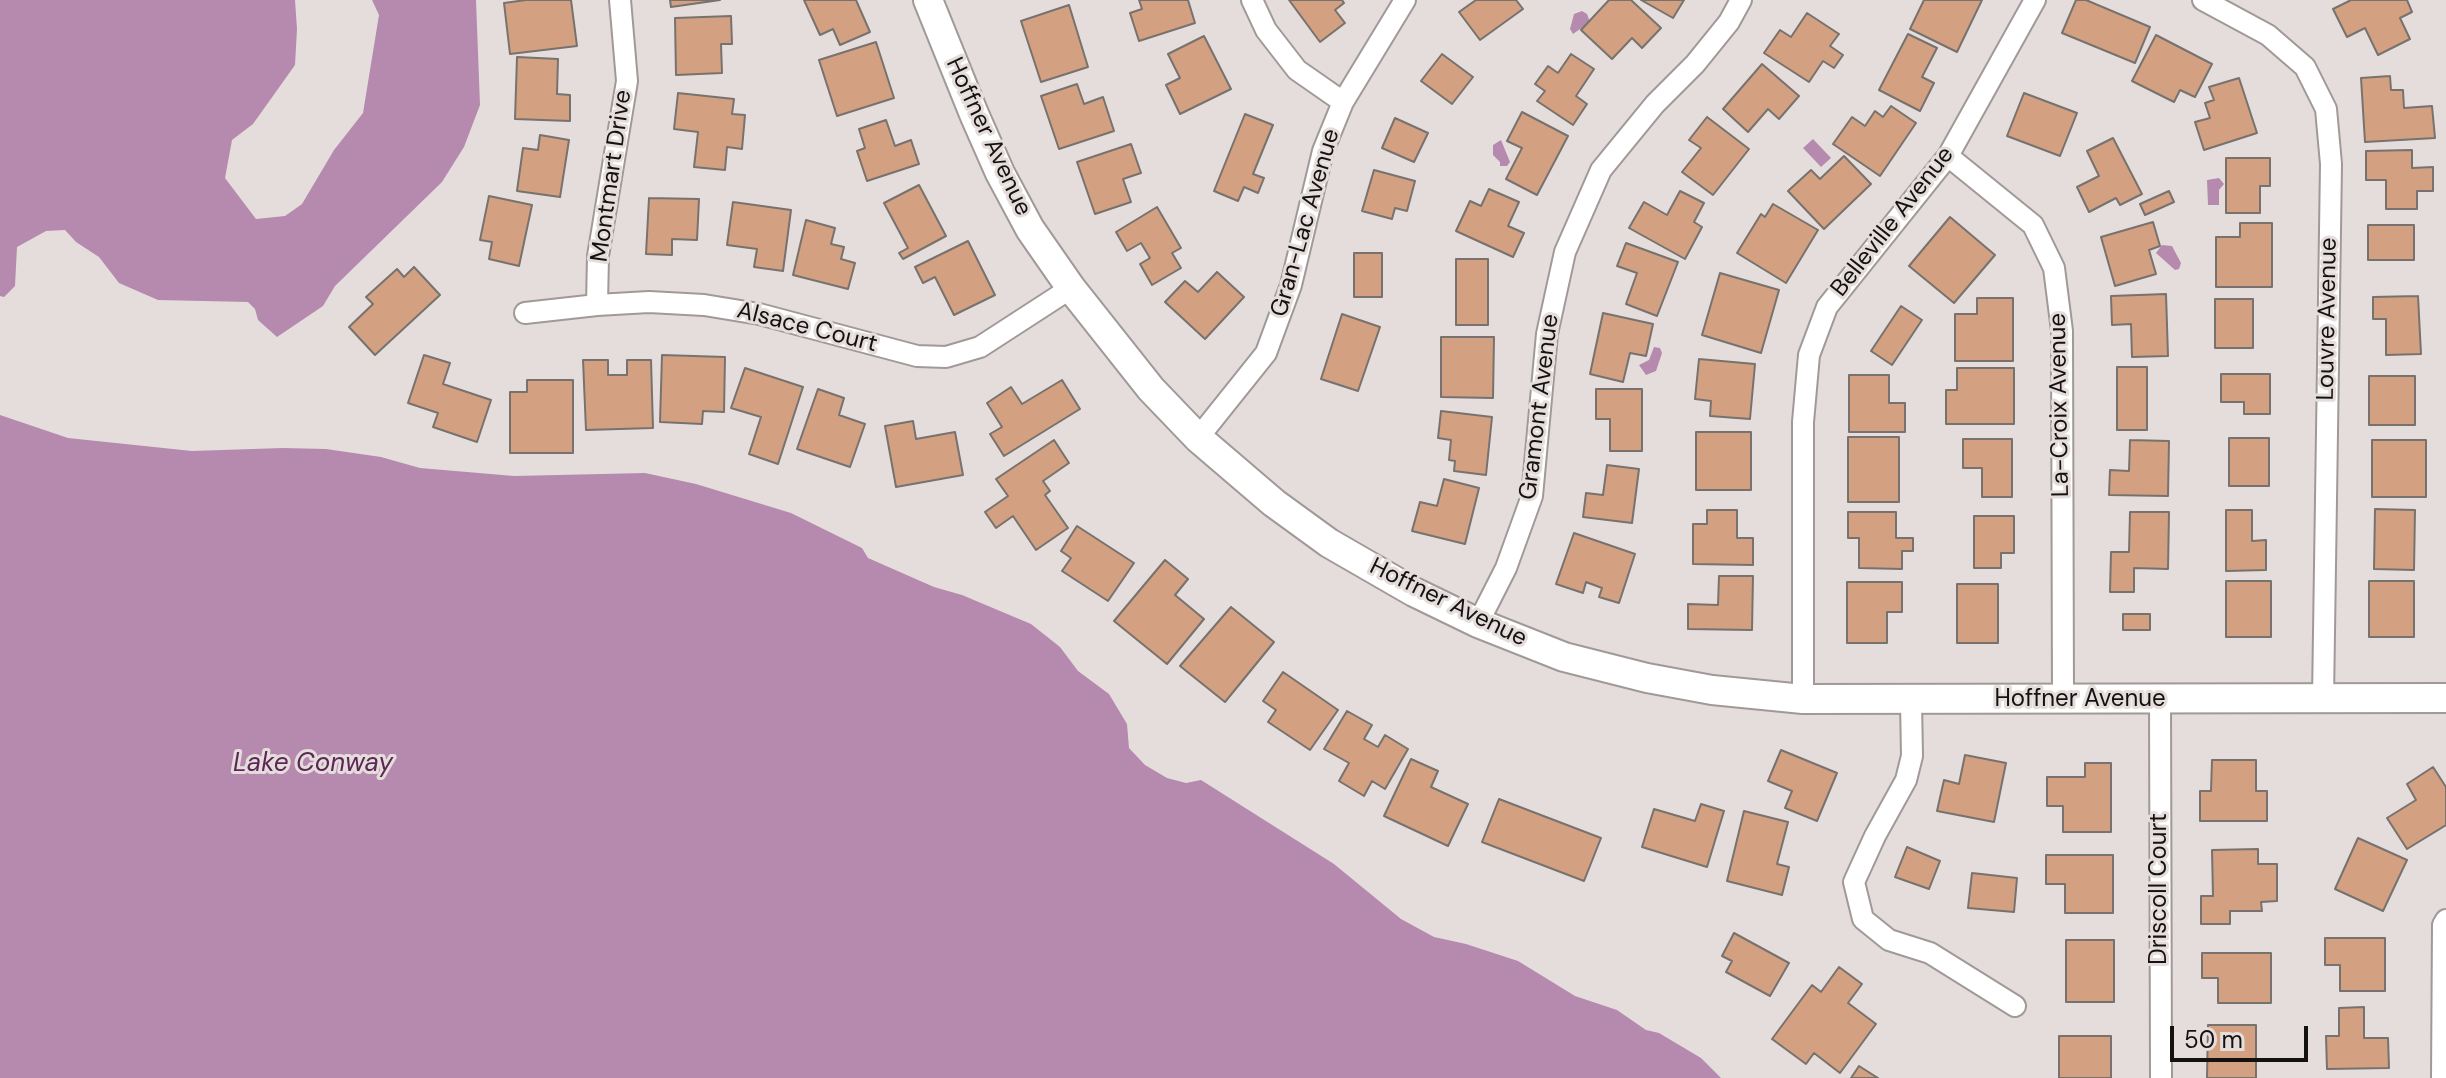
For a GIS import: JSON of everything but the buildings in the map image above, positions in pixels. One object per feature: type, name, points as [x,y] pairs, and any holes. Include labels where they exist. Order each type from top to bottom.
[{"type":"main road","name":"Hoffner Avenue","points":[[928,0],[1000,173],[1030,229],[1071,288],[1151,389],[1198,438],[1274,503],[1329,543],[1414,592],[1478,623],[1564,657],[1647,678],[1712,690],[1803,699],[2446,698]]},
{"type":"street","name":"Montmart Drive","points":[[597,305],[598,256],[627,81],[620,0]]},
{"type":"street","points":[[1252,0],[1266,30],[1297,70],[1343,102]]},
{"type":"street","name":"Gran-Lac Avenue","points":[[1198,438],[1266,353],[1291,285],[1323,151],[1343,102],[1405,0]]},
{"type":"street","name":"Gramont Avenue","points":[[1478,623],[1506,568],[1532,496],[1547,334],[1565,252],[1601,170],[1655,104],[1695,64],[1729,22],[1741,0]]},
{"type":"street","name":"Belleville Avenue","points":[[1803,699],[1803,422],[1809,355],[1827,307],[1948,156],[2035,0]]},
{"type":"street","name":"Louvre Avenue","points":[[2203,0],[2268,35],[2305,67],[2326,109],[2331,164],[2323,699]]},
{"type":"street","name":"La-Croix Avenue","points":[[1948,156],[2033,225],[2054,268],[2062,331],[2063,699]]},
{"type":"street","name":"Alsace Court","points":[[525,313],[649,302],[704,305],[759,314],[917,356],[946,357],[980,347],[1071,288]]},
{"type":"street","name":"Driscoll Court","points":[[2160,700],[2161,1078]]},
{"type":"street","points":[[1911,701],[1912,756],[1906,780],[1854,882],[1863,919],[1889,940],[1930,953],[2015,1006]]},
{"type":"street","points":[[2442,1078],[2443,925],[2446,920]]},
{"type":"water","points":[[0,0],[295,0],[295,65],[253,124],[232,140],[225,178],[256,219],[285,216],[302,204],[334,150],[363,113],[379,15],[372,0],[476,0],[480,105],[464,147],[442,182],[335,286],[323,306],[277,337],[258,320],[255,309],[248,302],[158,300],[119,283],[99,257],[76,242],[65,230],[46,231],[17,247],[15,286],[4,297],[0,296]]},
{"type":"water","points":[[1582,11],[1590,22],[1573,34],[1570,29],[1574,14]]},
{"type":"water","points":[[1813,139],[1831,158],[1821,167],[1803,148]]},
{"type":"water","points":[[1501,140],[1510,162],[1507,166],[1500,166],[1493,155],[1493,145]]},
{"type":"water","points":[[2219,178],[2224,184],[2219,190],[2219,205],[2208,205],[2207,180]]},
{"type":"water","points":[[2162,245],[2172,246],[2181,263],[2179,269],[2175,270],[2156,253]]},
{"type":"water","points":[[1654,347],[1660,348],[1662,353],[1656,371],[1646,375],[1639,365],[1649,360]]},
{"type":"water","name":"Lake Conway","points":[[0,415],[68,438],[192,451],[326,449],[381,457],[420,468],[514,476],[645,473],[696,484],[791,513],[862,548],[868,558],[1031,624],[1060,647],[1078,671],[1109,694],[1127,724],[1129,748],[1145,765],[1167,778],[1186,783],[1201,780],[1334,864],[1401,919],[1434,937],[1518,961],[1575,996],[1617,1010],[1646,1030],[1659,1033],[1701,1058],[1721,1078],[0,1078]]}]
